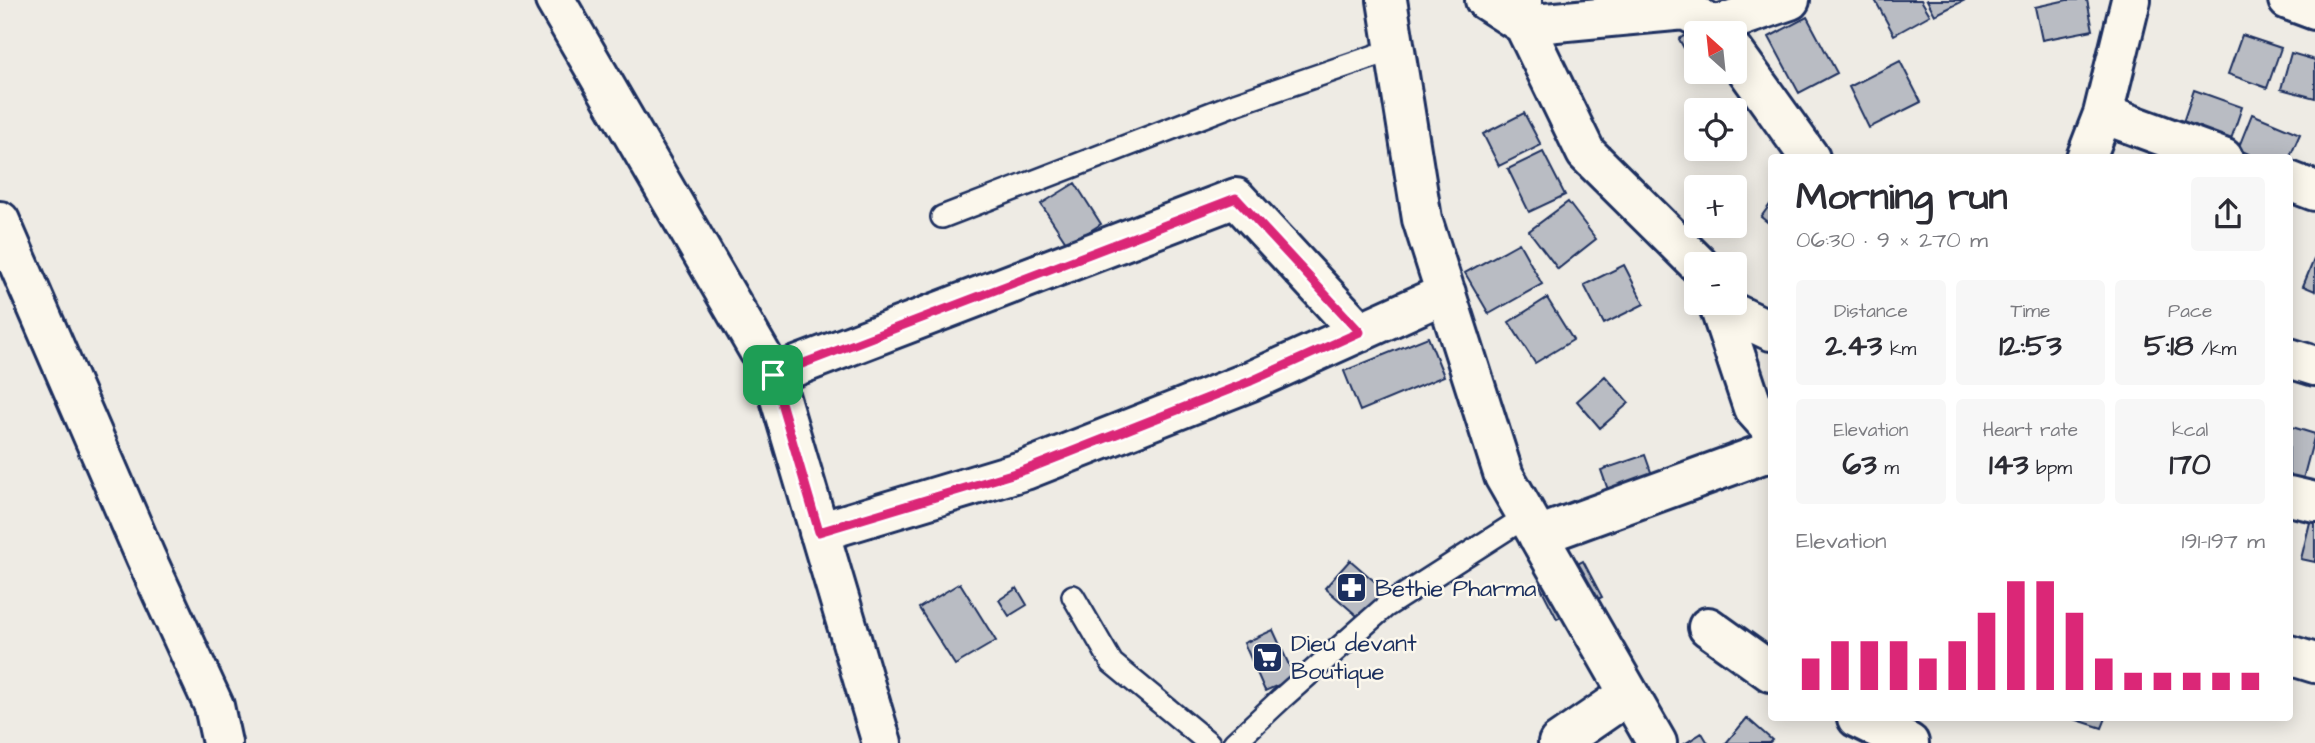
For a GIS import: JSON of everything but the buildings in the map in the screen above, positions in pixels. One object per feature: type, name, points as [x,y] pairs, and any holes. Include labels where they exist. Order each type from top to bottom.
[{"type":"street","points":[[555,0],[773,375],[882,743]]},
{"type":"street","points":[[1387,0],[1422,219],[1504,476],[1657,743]]},
{"type":"street","points":[[1485,0],[1523,12],[1685,10],[1700,21]]},
{"type":"street","points":[[1747,24],[1790,0]]},
{"type":"street","points":[[2088,154],[2103,114],[2131,0]]},
{"type":"street","points":[[2288,0],[2315,10]]},
{"type":"street","points":[[1523,12],[1586,153],[1686,252]]},
{"type":"street","points":[[1747,70],[1807,154]]},
{"type":"street","points":[[2103,114],[2212,154]]},
{"type":"street","points":[[2293,183],[2315,191]]},
{"type":"street","points":[[773,375],[1236,198],[1360,332]]},
{"type":"street","points":[[0,221],[146,558],[214,706],[222,743]]},
{"type":"street","points":[[819,532],[1025,470],[1251,381],[1446,293]]},
{"type":"street","points":[[1724,315],[1753,408],[1768,425]]},
{"type":"street","points":[[1738,315],[1768,330]]},
{"type":"street","points":[[2293,359],[2315,366]]},
{"type":"street","points":[[1533,526],[1768,452]]},
{"type":"street","points":[[2293,497],[2315,502]]},
{"type":"street","points":[[1708,627],[1768,670]]},
{"type":"street","points":[[2293,656],[2315,663]]},
{"type":"street","points":[[1558,743],[1629,694]]},
{"type":"street","points":[[1863,721],[1909,743]]},
{"type":"lane","points":[[942,217],[1234,104],[1395,49]]},
{"type":"lane","points":[[1234,743],[1385,607],[1533,526]]},
{"type":"lane","points":[[1073,596],[1112,663],[1209,743]]},
{"type":"place","name":"Bethie Pharma","points":[[1352,588]]},
{"type":"place","name":"Dieu devant Boutique","points":[[1268,657]]},
{"type":"route","points":[[1236,198],[1360,332],[1251,381],[1025,470],[819,532],[773,375],[1236,198]]}]
